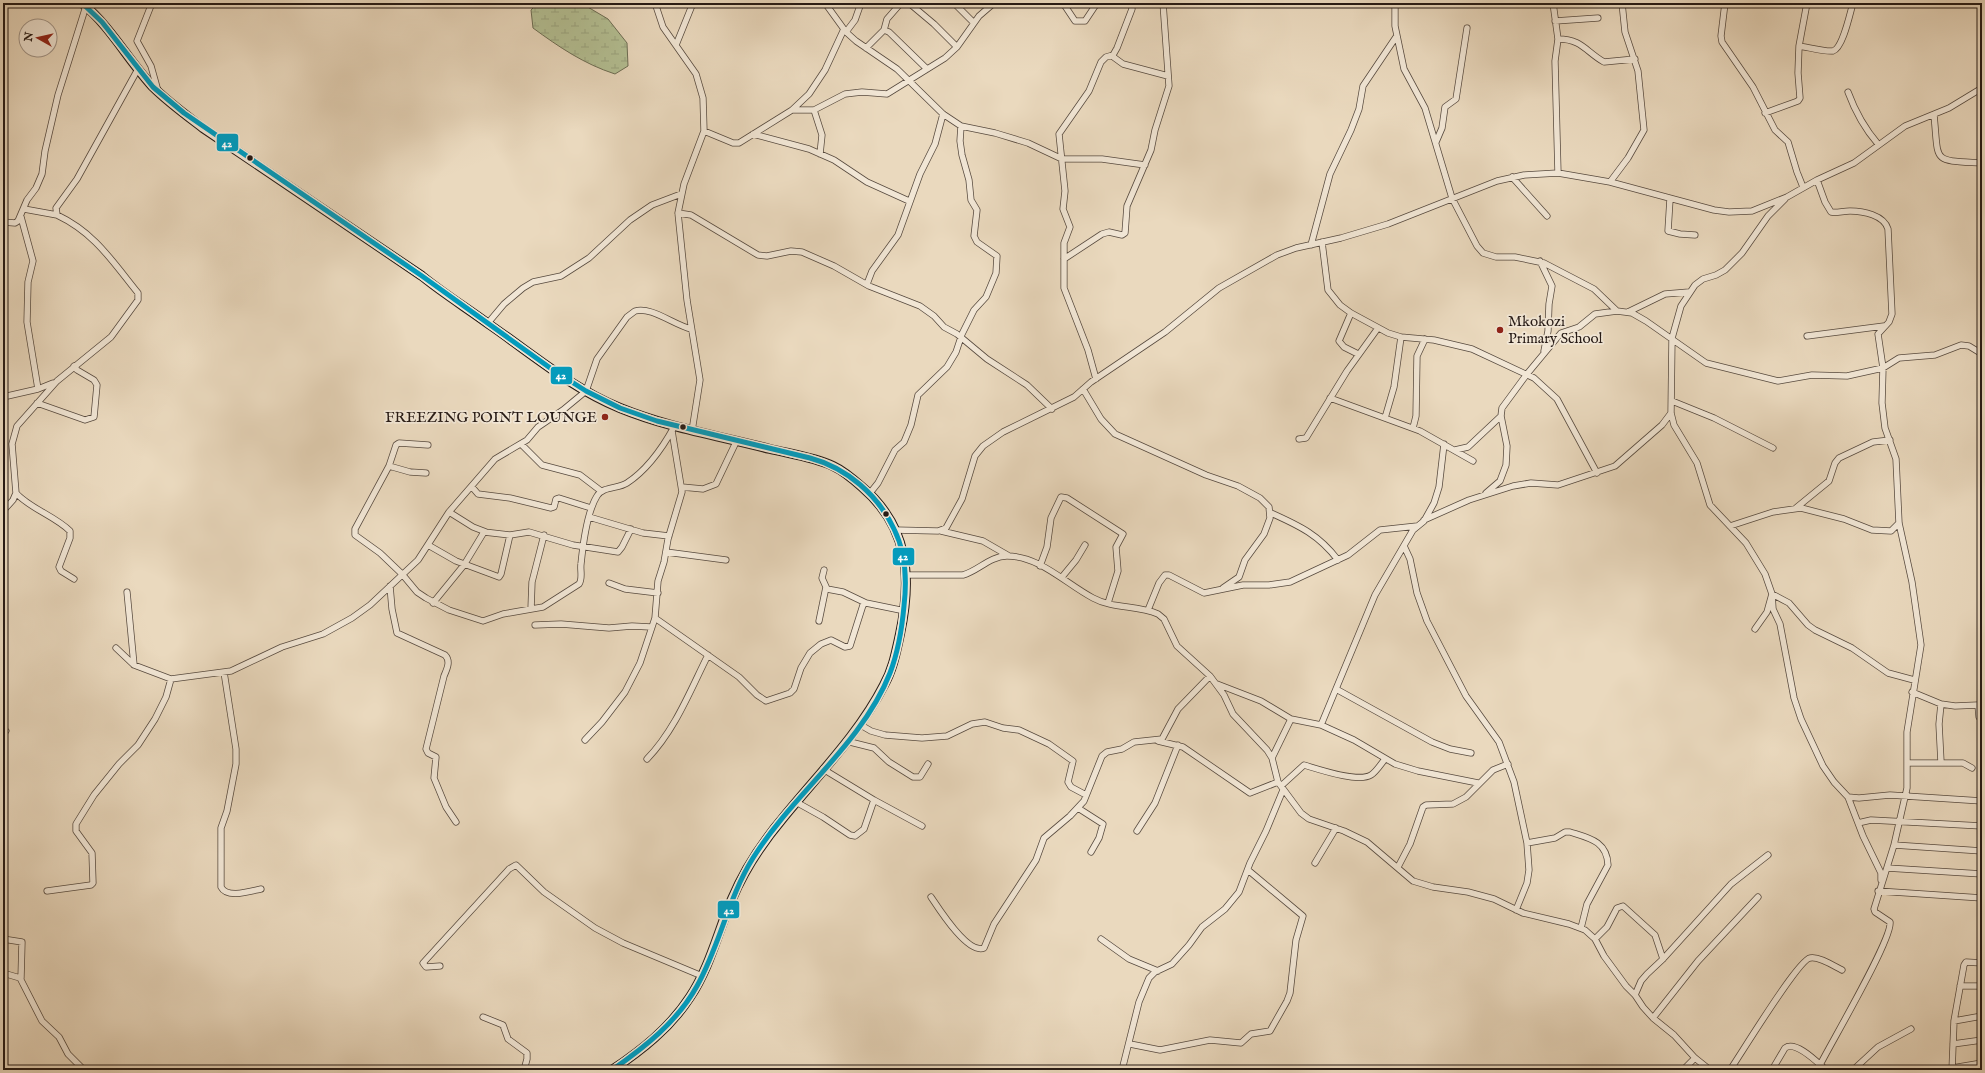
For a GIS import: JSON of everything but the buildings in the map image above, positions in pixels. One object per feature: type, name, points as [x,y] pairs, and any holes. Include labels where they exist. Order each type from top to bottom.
[{"type":"main road","points":[[84,5],[105,24],[138,69],[158,91],[176,107],[203,128],[422,276],[440,291],[488,323],[546,366],[586,391],[617,407],[673,429],[692,431],[737,440],[833,466],[852,478],[882,506],[895,530],[904,555],[907,575],[905,611],[891,670],[884,687],[846,741],[767,837],[746,867],[702,976],[690,997],[672,1021],[637,1053],[612,1070]]},
{"type":"street","points":[[152,3],[137,41],[151,66],[158,91]]},
{"type":"street","points":[[655,3],[663,27],[689,63],[700,82],[703,98],[704,131],[681,194],[678,213],[691,329],[700,380],[692,431]]},
{"type":"street","points":[[676,45],[693,3]]},
{"type":"street","points":[[825,3],[845,30],[856,41],[897,69],[943,114],[961,126],[995,133],[1028,143],[1062,159],[1102,159],[1144,165]]},
{"type":"street","points":[[704,131],[733,143],[740,143],[792,110],[804,100],[816,84],[845,30],[855,20],[861,3]]},
{"type":"street","points":[[866,48],[884,30],[887,19],[901,3]]},
{"type":"street","points":[[909,3],[934,24],[957,47]]},
{"type":"street","points":[[954,3],[974,23]]},
{"type":"street","points":[[792,110],[814,110],[845,94],[862,92],[884,94],[909,81],[945,58],[957,47],[983,11],[994,3]]},
{"type":"street","points":[[1063,3],[1075,21],[1078,22],[1085,21],[1097,3]]},
{"type":"street","points":[[1096,379],[1088,350],[1065,294],[1063,282],[1064,241],[1070,228],[1063,209],[1065,191],[1060,132],[1089,91],[1101,62],[1106,57],[1112,56],[1118,48],[1132,5],[1125,3]]},
{"type":"street","points":[[1064,259],[1102,234],[1124,234],[1127,206],[1151,150],[1155,130],[1168,92],[1163,3]]},
{"type":"street","points":[[1395,3],[1396,38],[1404,69],[1422,102],[1436,142],[1452,198],[1477,246],[1483,253],[1496,257],[1515,257],[1540,261],[1594,289],[1617,311]]},
{"type":"street","points":[[1553,3],[1558,39],[1555,62],[1558,173]]},
{"type":"street","points":[[1610,182],[1628,158],[1644,130],[1638,71],[1625,32],[1622,3]]},
{"type":"street","points":[[1725,3],[1721,39],[1753,87],[1765,113],[1776,131],[1789,144],[1803,187]]},
{"type":"street","points":[[1765,113],[1798,101],[1800,98],[1798,46],[1807,3]]},
{"type":"street","points":[[1798,46],[1830,51],[1837,48],[1842,41],[1853,3]]},
{"type":"street","points":[[3,222],[15,223],[21,217],[27,200],[36,188],[42,174],[45,151],[58,95],[84,5]]},
{"type":"street","points":[[1555,21],[1598,18]]},
{"type":"street","points":[[1436,142],[1442,128],[1445,107],[1456,99],[1467,28]]},
{"type":"street","points":[[884,30],[889,32],[927,69]]},
{"type":"street","points":[[1311,245],[1330,174],[1351,130],[1358,109],[1363,86],[1396,38]]},
{"type":"street","points":[[1558,39],[1571,40],[1578,43],[1604,62],[1635,59]]},
{"type":"street","points":[[1112,56],[1123,64],[1168,76]]},
{"type":"street","points":[[57,215],[56,208],[77,179],[138,69]]},
{"type":"street","points":[[941,531],[947,527],[962,499],[975,456],[979,450],[1003,432],[1074,397],[1096,379],[1145,347],[1237,277],[1277,255],[1388,224],[1496,181],[1512,177],[1558,173],[1610,182],[1714,210],[1747,212],[1787,197],[1803,187],[1854,162],[1906,126],[1934,115],[1982,88]]},
{"type":"street","points":[[1848,92],[1856,111],[1870,135],[1878,144]]},
{"type":"street","points":[[814,110],[822,135],[820,154]]},
{"type":"street","points":[[867,284],[872,271],[898,235],[920,174],[934,148],[943,114]]},
{"type":"street","points":[[1934,115],[1937,150],[1940,157],[1947,161],[1982,163]]},
{"type":"street","points":[[870,494],[895,450],[904,442],[911,425],[918,395],[948,367],[974,310],[986,297],[996,273],[997,262],[995,254],[977,242],[974,236],[977,210],[971,200],[969,178],[962,155],[960,141],[961,126]]},
{"type":"street","points":[[753,134],[804,147],[834,160],[867,182],[909,201]]},
{"type":"street","points":[[1512,177],[1548,216]]},
{"type":"street","points":[[1815,1070],[1820,1065],[1879,954],[1890,928],[1890,922],[1875,912],[1874,909],[1878,891],[1894,845],[1906,797],[1908,779],[1907,732],[1912,692],[1920,652],[1920,634],[1912,582],[1899,523],[1896,459],[1885,428],[1882,404],[1883,368],[1878,334],[1890,320],[1892,304],[1887,224],[1878,216],[1860,212],[1831,212],[1825,202],[1817,180]]},
{"type":"street","points":[[488,323],[504,304],[523,288],[533,282],[561,276],[588,258],[630,220],[652,205],[681,194]]},
{"type":"street","points":[[1787,197],[1768,216],[1750,244],[1729,267],[1716,275],[1703,279],[1690,292],[1680,310],[1672,338],[1671,413],[1674,425],[1697,463],[1710,505],[1746,543],[1765,574],[1772,594],[1772,606],[1780,624],[1794,698],[1801,719],[1823,766],[1834,782],[1848,797],[1881,873],[1882,882]]},
{"type":"street","points":[[1670,199],[1668,231],[1680,234],[1695,235]]},
{"type":"street","points":[[3,511],[13,500],[16,493],[12,444],[17,426],[57,381],[111,337],[139,296],[99,243],[76,225],[57,215],[24,209]]},
{"type":"street","points":[[678,213],[691,215],[760,256],[791,251],[802,252],[834,266],[867,284],[920,306],[934,316],[944,327],[961,338],[987,359],[1027,385],[1052,409]]},
{"type":"street","points":[[21,217],[33,260],[28,282],[27,322],[38,389]]},
{"type":"street","points":[[1322,242],[1328,290],[1340,305],[1378,328],[1401,337],[1425,339],[1472,349],[1527,374],[1557,399],[1597,473]]},
{"type":"street","points":[[1540,261],[1552,284],[1549,304],[1548,331],[1544,353]]},
{"type":"street","points":[[1628,312],[1665,294],[1690,292]]},
{"type":"street","points":[[116,648],[134,665],[171,679],[224,672],[282,647],[308,640],[352,618],[418,560],[449,512],[495,459],[521,444],[538,427],[563,410],[586,391],[597,359],[634,310],[647,310],[682,327],[691,329]]},
{"type":"street","points":[[1482,496],[1500,481],[1506,464],[1507,446],[1501,416],[1502,408],[1527,374],[1564,331],[1579,326],[1595,314],[1617,311],[1637,315],[1710,365],[1778,381],[1817,374],[1847,376],[1883,368],[1899,358],[1934,355],[1961,345],[1969,346],[1982,354]]},
{"type":"street","points":[[1351,313],[1339,340],[1344,347],[1358,354]]},
{"type":"street","points":[[1808,336],[1884,326]]},
{"type":"street","points":[[1298,439],[1305,438],[1358,354],[1378,328]]},
{"type":"street","points":[[1385,418],[1394,387],[1401,337]]},
{"type":"street","points":[[1413,428],[1416,416],[1417,356],[1425,339]]},
{"type":"street","points":[[37,403],[85,420],[94,417],[97,385],[94,380],[77,370],[74,366]]},
{"type":"street","points":[[3,397],[38,389],[57,381]]},
{"type":"street","points":[[1083,389],[1101,419],[1115,434],[1206,475],[1238,486],[1260,498],[1269,507],[1271,513],[1264,534],[1245,560],[1240,576],[1223,588]]},
{"type":"street","points":[[1330,398],[1413,428],[1456,450],[1473,461]]},
{"type":"street","points":[[1672,401],[1714,418],[1773,448]]},
{"type":"street","points":[[1321,725],[1375,595],[1417,526],[1424,521],[1462,503],[1513,486],[1526,484],[1558,485],[1615,466],[1622,462],[1633,450],[1662,425],[1671,413]]},
{"type":"street","points":[[1456,450],[1468,448],[1501,416]]},
{"type":"street","points":[[584,740],[602,722],[625,692],[640,663],[655,618],[658,593],[669,536],[680,502],[682,487],[678,472],[673,429]]},
{"type":"street","points":[[428,445],[398,444],[389,466],[364,514],[357,524],[354,532],[355,536],[380,554],[402,574],[417,592],[433,603],[466,616],[485,621],[503,614],[543,606],[581,582],[581,563],[589,517],[591,508],[601,491],[620,487],[638,475],[673,429]]},
{"type":"street","points":[[682,487],[703,489],[716,484],[737,440]]},
{"type":"street","points":[[1796,508],[1830,481],[1835,463],[1839,458],[1874,442],[1890,440]]},
{"type":"street","points":[[521,444],[542,465],[580,475],[601,491]]},
{"type":"street","points":[[1424,521],[1436,498],[1444,444]]},
{"type":"street","points":[[389,466],[410,472],[426,473]]},
{"type":"street","points":[[472,487],[478,494],[510,498],[551,508],[554,508],[556,499],[559,498],[591,508]]},
{"type":"street","points":[[16,493],[20,498],[50,515],[70,532],[70,538],[59,567],[74,579]]},
{"type":"street","points":[[1040,566],[1046,547],[1054,510],[1059,498],[1062,496],[1123,534],[1116,547],[1118,571],[1108,603]]},
{"type":"street","points":[[1730,526],[1745,523],[1773,512],[1796,508],[1804,508],[1844,519],[1878,531],[1890,532],[1899,523]]},
{"type":"street","points":[[449,512],[473,527],[486,532],[510,535],[529,532],[584,547],[618,552],[631,529]]},
{"type":"street","points":[[1271,513],[1297,525],[1321,540],[1338,560]]},
{"type":"street","points":[[589,517],[631,529],[669,536]]},
{"type":"street","points":[[1148,610],[1159,583],[1165,576],[1169,575],[1202,593],[1247,584],[1269,585],[1290,582],[1352,553],[1380,530],[1417,526]]},
{"type":"street","points":[[895,530],[941,531],[983,541],[1009,556],[1040,566],[1062,577],[1093,598],[1108,603],[1148,610],[1158,614],[1164,619],[1177,646],[1217,684],[1233,714],[1265,747],[1272,758],[1281,786],[1297,808],[1306,817],[1367,842],[1398,867],[1410,879],[1451,891],[1475,893],[1494,899],[1516,910],[1581,928],[1595,939],[1608,962],[1626,986],[1636,995],[1643,1007],[1653,1018],[1674,1035],[1695,1058],[1710,1070]]},
{"type":"street","points":[[433,603],[464,565],[482,534],[486,532]]},
{"type":"street","points":[[428,545],[464,565],[474,567],[490,575],[500,576],[510,535]]},
{"type":"street","points":[[531,609],[532,582],[544,535]]},
{"type":"street","points":[[1062,577],[1076,560],[1085,545]]},
{"type":"street","points":[[1404,546],[1410,559],[1418,598],[1427,621],[1466,696],[1499,742],[1518,795],[1527,844],[1529,876],[1516,910]]},
{"type":"street","points":[[666,552],[726,560]]},
{"type":"street","points":[[907,575],[962,574],[971,572],[993,559],[1009,556]]},
{"type":"street","points":[[819,621],[826,588],[822,578],[824,570]]},
{"type":"street","points":[[609,583],[625,589],[658,593]]},
{"type":"street","points":[[390,586],[392,609],[397,633],[444,655],[448,659],[448,667],[444,676],[426,749],[428,753],[436,757],[434,780],[446,807],[456,822]]},
{"type":"street","points":[[826,588],[829,590],[846,593],[866,603],[905,611]]},
{"type":"street","points":[[127,592],[134,665]]},
{"type":"street","points":[[1772,594],[1789,603],[1808,625],[1815,630],[1852,648],[1888,673],[1914,680]]},
{"type":"street","points":[[1755,629],[1767,612],[1772,594]]},
{"type":"street","points":[[655,618],[739,677],[760,698],[766,701],[790,693],[794,689],[801,668],[814,649],[831,640],[845,647],[850,646],[861,607],[866,603]]},
{"type":"street","points":[[536,625],[561,624],[609,628],[632,626],[651,627]]},
{"type":"street","points":[[647,758],[659,746],[672,726],[708,655]]},
{"type":"street","points":[[224,672],[236,749],[236,764],[227,811],[221,828],[221,888],[227,892],[236,893],[261,889]]},
{"type":"street","points":[[1158,740],[1165,735],[1183,702],[1210,676]]},
{"type":"street","points":[[47,891],[91,885],[93,883],[92,853],[76,831],[76,824],[98,790],[119,764],[138,745],[155,720],[166,697],[171,679]]},
{"type":"street","points":[[1217,684],[1261,701],[1291,720],[1321,725],[1354,740],[1385,759],[1418,771],[1478,783]]},
{"type":"street","points":[[1336,689],[1432,742],[1444,747],[1471,753]]},
{"type":"street","points":[[1912,692],[1941,704],[1955,706],[1978,705],[1980,708],[1979,716],[1982,721]]},
{"type":"street","points":[[1941,704],[1939,724],[1941,762]]},
{"type":"street","points":[[1272,758],[1291,720]]},
{"type":"street","points":[[859,724],[871,731],[885,735],[922,738],[947,736],[972,724],[982,722],[1019,730],[1049,744],[1073,761],[1068,782],[1071,788],[1086,795]]},
{"type":"street","points":[[932,897],[950,926],[962,938],[977,948],[982,949],[994,924],[1036,860],[1044,838],[1078,808],[1086,795],[1100,759],[1105,753],[1121,750],[1138,741],[1158,740],[1178,745],[1248,792],[1254,793],[1281,786]]},
{"type":"street","points":[[846,741],[874,748],[889,762],[914,777],[920,777],[928,764]]},
{"type":"street","points":[[1137,831],[1155,803],[1178,745]]},
{"type":"street","points":[[1122,1070],[1123,1061],[1130,1044],[1139,1002],[1149,978],[1158,971],[1172,964],[1202,927],[1225,909],[1236,897],[1281,786],[1304,765],[1322,772],[1366,777],[1374,773],[1385,759]]},
{"type":"street","points":[[1908,763],[1964,763],[1972,768]]},
{"type":"street","points":[[1398,867],[1410,844],[1423,807],[1426,805],[1453,804],[1466,797],[1478,783],[1493,770],[1508,764]]},
{"type":"street","points":[[823,769],[874,800],[922,826]]},
{"type":"street","points":[[1848,797],[1859,798],[1881,795],[1982,801]]},
{"type":"street","points":[[796,802],[823,817],[850,835],[855,836],[864,829],[874,800]]},
{"type":"street","points":[[1078,808],[1103,824],[1099,838],[1091,852]]},
{"type":"street","points":[[1858,823],[1871,820],[1982,826]]},
{"type":"street","points":[[1315,863],[1336,828]]},
{"type":"street","points":[[1527,844],[1555,838],[1566,832],[1570,832],[1596,841],[1602,848],[1607,858],[1608,866],[1587,904],[1581,928]]},
{"type":"street","points":[[1894,845],[1982,851]]},
{"type":"street","points":[[1636,995],[1641,981],[1731,884],[1768,855]]},
{"type":"street","points":[[440,966],[426,968],[424,963],[509,869],[516,866],[544,892],[595,928],[623,943],[702,976]]},
{"type":"street","points":[[1887,868],[1982,874]]},
{"type":"street","points":[[1130,1044],[1160,1050],[1210,1040],[1240,1043],[1249,1034],[1267,1033],[1273,1028],[1290,993],[1296,940],[1303,916],[1248,870]]},
{"type":"street","points":[[1878,891],[1982,898]]},
{"type":"street","points":[[1653,1018],[1698,961],[1758,897]]},
{"type":"street","points":[[1595,939],[1607,927],[1617,908],[1623,906],[1655,935],[1663,959]]},
{"type":"street","points":[[3,939],[22,942],[21,978],[42,1021],[60,1037],[68,1054],[84,1070]]},
{"type":"street","points":[[1101,939],[1129,959],[1158,971]]},
{"type":"street","points":[[1730,1070],[1779,995],[1806,960],[1815,958],[1842,970]]},
{"type":"street","points":[[1982,963],[1966,962],[1964,965],[1954,1021],[1952,1069],[1982,1063]]},
{"type":"street","points":[[3,973],[21,978]]},
{"type":"street","points":[[1960,986],[1982,986]]},
{"type":"street","points":[[1954,1021],[1982,1016]]},
{"type":"street","points":[[483,1017],[503,1025],[508,1039],[527,1053],[524,1070]]},
{"type":"street","points":[[1853,1070],[1878,1047],[1911,1029]]},
{"type":"street","points":[[1953,1044],[1982,1040]]},
{"type":"street","points":[[1772,1070],[1788,1046],[1799,1048],[1826,1070]]},
{"type":"street","points":[[1683,1070],[1695,1058]]},
{"type":"green space","points":[[538,3],[581,3],[608,19],[627,43],[628,66],[615,74],[604,70],[572,54],[533,28],[531,10]]},
{"type":"transit line","name":"42","points":[[82,3],[102,22],[153,87],[184,113],[422,276],[553,370],[586,391],[620,408],[657,421],[810,458],[824,463],[849,476],[860,484],[879,505],[894,529],[901,548],[905,567],[904,606],[901,631],[895,657],[890,673],[878,699],[845,746],[787,812],[753,858],[744,873],[730,905],[705,970],[689,999],[659,1033],[612,1070]]},
{"type":"place","name":"Mkokozi Primary School","points":[[1500,330]]},
{"type":"place","name":"FREEZING POINT LOUNGE","points":[[605,417]]}]
